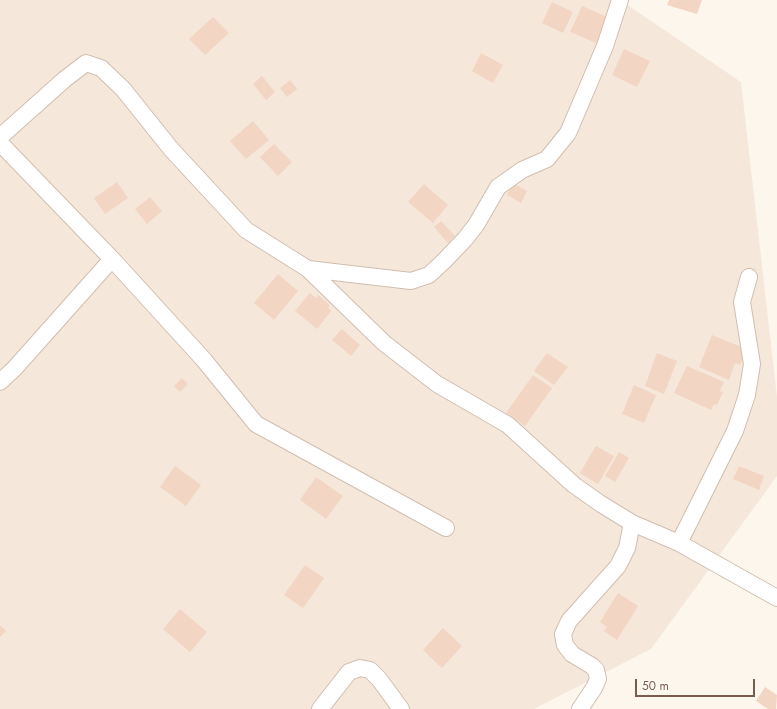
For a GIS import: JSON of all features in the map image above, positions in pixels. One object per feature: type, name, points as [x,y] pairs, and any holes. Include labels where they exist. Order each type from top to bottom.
[{"type":"street","points":[[308,269],[411,281],[429,275],[444,262],[476,225],[498,187],[522,170],[547,159],[568,133],[605,46],[620,0]]},
{"type":"street","points":[[0,137],[65,79],[86,63],[100,68],[123,89],[171,149],[246,230],[308,269],[384,343],[437,384],[508,425],[574,485],[601,504],[632,523],[679,543],[777,598]]},
{"type":"street","points":[[0,144],[112,259],[204,360],[256,424],[446,528]]},
{"type":"street","points":[[0,382],[14,369],[112,259]]},
{"type":"street","points":[[679,543],[735,431],[746,395],[752,364],[742,302],[749,277]]},
{"type":"street","points":[[580,709],[594,688],[598,679],[596,670],[572,654],[565,645],[563,634],[569,621],[618,566],[627,548],[632,523]]},
{"type":"street","points":[[320,709],[349,672],[360,668],[370,670],[379,679],[401,709]]},
{"type":"shaded area","points":[[0,0],[620,0],[741,82],[777,397],[777,476],[651,649],[534,709],[0,709]]},
{"type":"building","points":[[669,0],[702,0],[697,14],[667,5]]},
{"type":"building","points":[[552,2],[573,12],[563,33],[542,23]]},
{"type":"building","points":[[582,6],[607,17],[596,43],[570,32]]},
{"type":"building","points":[[213,17],[229,33],[205,55],[189,39]]},
{"type":"building","points":[[624,49],[650,61],[637,87],[612,75]]},
{"type":"building","points":[[481,53],[503,65],[493,83],[472,71]]},
{"type":"building","points":[[262,76],[275,92],[266,100],[253,84]]},
{"type":"building","points":[[290,80],[297,89],[287,97],[280,88]]},
{"type":"building","points":[[253,121],[269,140],[246,159],[230,141]]},
{"type":"building","points":[[274,144],[292,162],[278,176],[260,157]]},
{"type":"building","points":[[117,182],[128,198],[105,214],[94,198]]},
{"type":"building","points":[[513,183],[527,191],[521,203],[507,195]]},
{"type":"building","points":[[424,184],[448,205],[433,223],[408,202]]},
{"type":"building","points":[[150,197],[162,211],[147,224],[135,209]]},
{"type":"building","points":[[441,221],[455,236],[448,243],[434,227]]},
{"type":"building","points":[[278,274],[298,291],[274,320],[254,303]]},
{"type":"building","points":[[310,293],[316,298],[318,295],[330,305],[328,308],[331,311],[317,329],[295,311]]},
{"type":"building","points":[[342,329],[360,345],[351,356],[332,340]]},
{"type":"building","points":[[712,335],[747,349],[740,365],[735,363],[729,380],[699,367]]},
{"type":"building","points":[[547,353],[568,367],[554,385],[534,371]]},
{"type":"building","points":[[657,353],[677,361],[664,394],[645,386]]},
{"type":"building","points":[[687,366],[724,382],[720,391],[723,392],[717,405],[714,404],[711,410],[674,393]]},
{"type":"building","points":[[533,375],[552,388],[525,426],[506,413]]},
{"type":"building","points":[[182,378],[188,384],[180,392],[174,386]]},
{"type":"building","points":[[634,385],[656,395],[644,423],[622,414]]},
{"type":"building","points":[[596,446],[614,456],[598,484],[580,473]]},
{"type":"building","points":[[619,452],[629,458],[615,482],[605,476]]},
{"type":"building","points":[[175,466],[201,485],[186,506],[160,487]]},
{"type":"building","points":[[739,466],[764,476],[759,490],[733,479]]},
{"type":"building","points":[[316,477],[343,496],[326,519],[300,500]]},
{"type":"building","points":[[305,565],[324,578],[303,608],[284,595]]},
{"type":"building","points":[[618,593],[638,606],[617,640],[604,631],[607,627],[600,622]]},
{"type":"building","points":[[180,609],[207,632],[190,652],[163,629]]},
{"type":"building","points":[[0,625],[6,631],[0,637]]},
{"type":"building","points":[[443,628],[462,646],[442,668],[423,650]]},
{"type":"building","points":[[765,687],[777,695],[776,709],[768,709],[756,701]]}]
